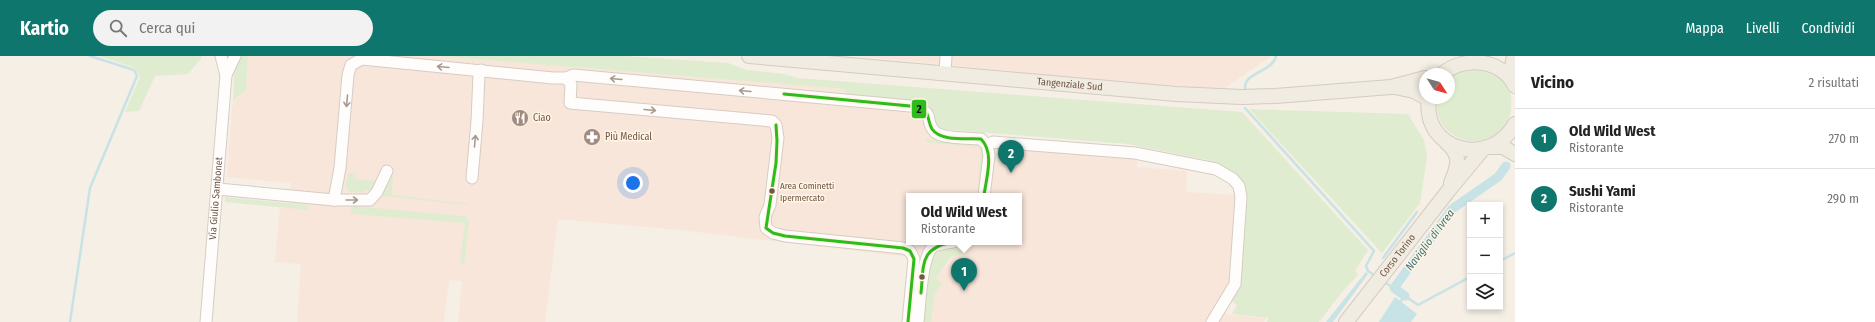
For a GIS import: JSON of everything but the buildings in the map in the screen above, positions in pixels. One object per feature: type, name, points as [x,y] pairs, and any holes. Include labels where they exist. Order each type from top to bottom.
[{"type":"main road","name":"Tangenziale Sud","points":[[749,56],[1176,94],[1242,97],[1391,87],[1419,80]]},
{"type":"main road","points":[[1484,62],[1499,56]]},
{"type":"main road","points":[[1514,56],[1512,66],[1514,83]]},
{"type":"main road","points":[[1452,68],[1468,62],[1484,62],[1495,65],[1505,71],[1514,83]]},
{"type":"main road","name":"Tangenziale Sud","points":[[1391,87],[1414,91],[1419,94]]},
{"type":"main road","points":[[1428,104],[1432,123],[1437,133],[1454,147],[1463,149],[1503,147],[1515,154]]},
{"type":"main road","name":"Corso Torino","points":[[1346,322],[1380,280],[1448,190],[1487,148],[1502,140],[1515,124]]},
{"type":"main road","name":"Corso Torino","points":[[1445,141],[1455,150],[1457,157],[1456,170],[1448,190]]},
{"type":"street","name":"Via Giulio Sambonet","points":[[206,322],[218,189],[226,75],[221,56]]},
{"type":"street","name":"Via Giulio Sambonet","points":[[226,75],[235,56]]},
{"type":"street","points":[[945,73],[946,56]]},
{"type":"street","points":[[334,200],[340,168],[351,65],[362,59],[566,78],[573,75],[910,106],[923,109],[929,115],[931,126],[936,133],[944,136],[981,139],[987,145],[989,155],[984,193]]},
{"type":"street","points":[[472,178],[477,122],[479,74],[481,70]]},
{"type":"street","points":[[566,78],[571,84],[570,103],[772,121],[776,125],[778,138],[770,205],[765,217],[766,228],[772,233],[786,236],[903,248],[910,251],[914,259],[908,322]]},
{"type":"street","points":[[987,145],[993,142],[1135,153],[1216,169],[1233,179],[1239,186],[1241,196],[1235,284],[1212,322]]},
{"type":"street","points":[[218,189],[334,200],[370,200],[377,192],[387,172]]},
{"type":"street","points":[[918,322],[925,262],[929,252],[934,246],[939,245]]},
{"type":"shaded area","points":[[248,56],[436,56],[847,89],[846,104],[913,110],[923,118],[928,134],[936,139],[1029,150],[1137,159],[1137,167],[1187,171],[1186,192],[1235,195],[1229,280],[1231,281],[1222,314],[1266,318],[1264,322],[931,322],[935,293],[942,283],[936,279],[961,247],[908,257],[680,230],[558,219],[545,322],[458,322],[462,281],[449,280],[444,322],[297,322],[301,264],[275,262],[280,208],[289,208],[291,183],[227,177],[232,107],[238,96],[246,91]]},
{"type":"shaded area","points":[[856,56],[1270,57],[1223,89],[1141,84]]},
{"type":"green space","points":[[100,56],[202,57],[188,74],[155,76],[139,111],[125,112],[140,77],[135,68]]},
{"type":"green space","points":[[240,56],[248,56],[246,91],[238,96],[233,103],[234,73]]},
{"type":"green space","points":[[436,56],[625,56],[728,63],[747,70],[784,74],[797,78],[1242,112],[1368,250],[1355,271],[1358,275],[1342,292],[1319,322],[1267,322],[1269,318],[1232,314],[1237,305],[1229,299],[1237,176],[1224,166],[1207,160],[1128,144],[939,129],[930,106],[846,96],[846,89]]},
{"type":"green space","points":[[1458,69],[1490,69],[1506,83],[1511,96],[1511,110],[1505,125],[1495,135],[1482,140],[1469,141],[1456,136],[1445,128],[1438,115],[1437,104],[1455,104],[1455,71]]},
{"type":"green space","points":[[1249,109],[1408,114],[1424,140],[1427,157],[1420,203],[1382,253]]},
{"type":"green space","points":[[926,139],[982,147],[984,150],[981,189],[978,189],[981,150],[978,147],[931,143],[926,142]]},
{"type":"green space","points":[[348,173],[355,173],[355,179],[379,181],[370,190],[350,192],[345,187]]},
{"type":"green space","points":[[392,176],[392,195],[469,204],[382,196]]},
{"type":"green space","points":[[225,197],[309,205],[308,210],[225,202]]},
{"type":"green space","points":[[352,206],[465,216],[469,221],[464,265],[460,262],[465,223],[352,214],[350,212]]},
{"type":"green space","points":[[961,247],[963,254],[951,257],[936,278],[942,283],[935,293],[931,322],[923,322],[931,259],[935,253]]},
{"type":"water","points":[[1366,272],[1368,274],[1333,322],[1326,322]]},
{"type":"water","points":[[1395,297],[1417,314],[1411,322],[1379,322]]},
{"type":"waterway","points":[[70,322],[90,188],[137,76],[134,70],[90,56]]},
{"type":"waterway","points":[[1245,88],[1249,78],[1270,66],[1276,56]]},
{"type":"waterway","points":[[1245,108],[1374,251],[1366,266],[1368,271]]},
{"type":"waterway","name":"Naviglio di Ivrea","points":[[1405,296],[1394,288],[1452,209],[1498,177],[1506,166]]},
{"type":"waterway","points":[[1383,258],[1417,212]]},
{"type":"waterway","points":[[1503,259],[1515,253]]},
{"type":"waterway","points":[[1368,271],[1377,277]]},
{"type":"waterway","points":[[1399,303],[1405,296],[1418,305],[1467,279]]},
{"type":"waterway","points":[[1384,282],[1394,288]]},
{"type":"transit line","name":"2","points":[[784,94],[910,106],[927,114],[932,129],[941,136],[948,138],[981,139],[988,151],[989,158],[985,193]]},
{"type":"transit line","name":"2","points":[[776,125],[776,163],[766,228],[773,233],[785,236],[903,248],[910,251],[914,259],[908,322]]},
{"type":"transit line","name":"2","points":[[921,293],[925,259],[929,253],[942,245]]},
{"type":"place","name":"Ciao","points":[[520,118]]},
{"type":"place","name":"Più Medical","points":[[592,137]]},
{"type":"place","name":"Sushi Yami","points":[[1011,173]]},
{"type":"place","name":"Area Cominetti Ipermercato","points":[[772,191]]},
{"type":"place","name":"Old Wild West","points":[[964,291]]}]
